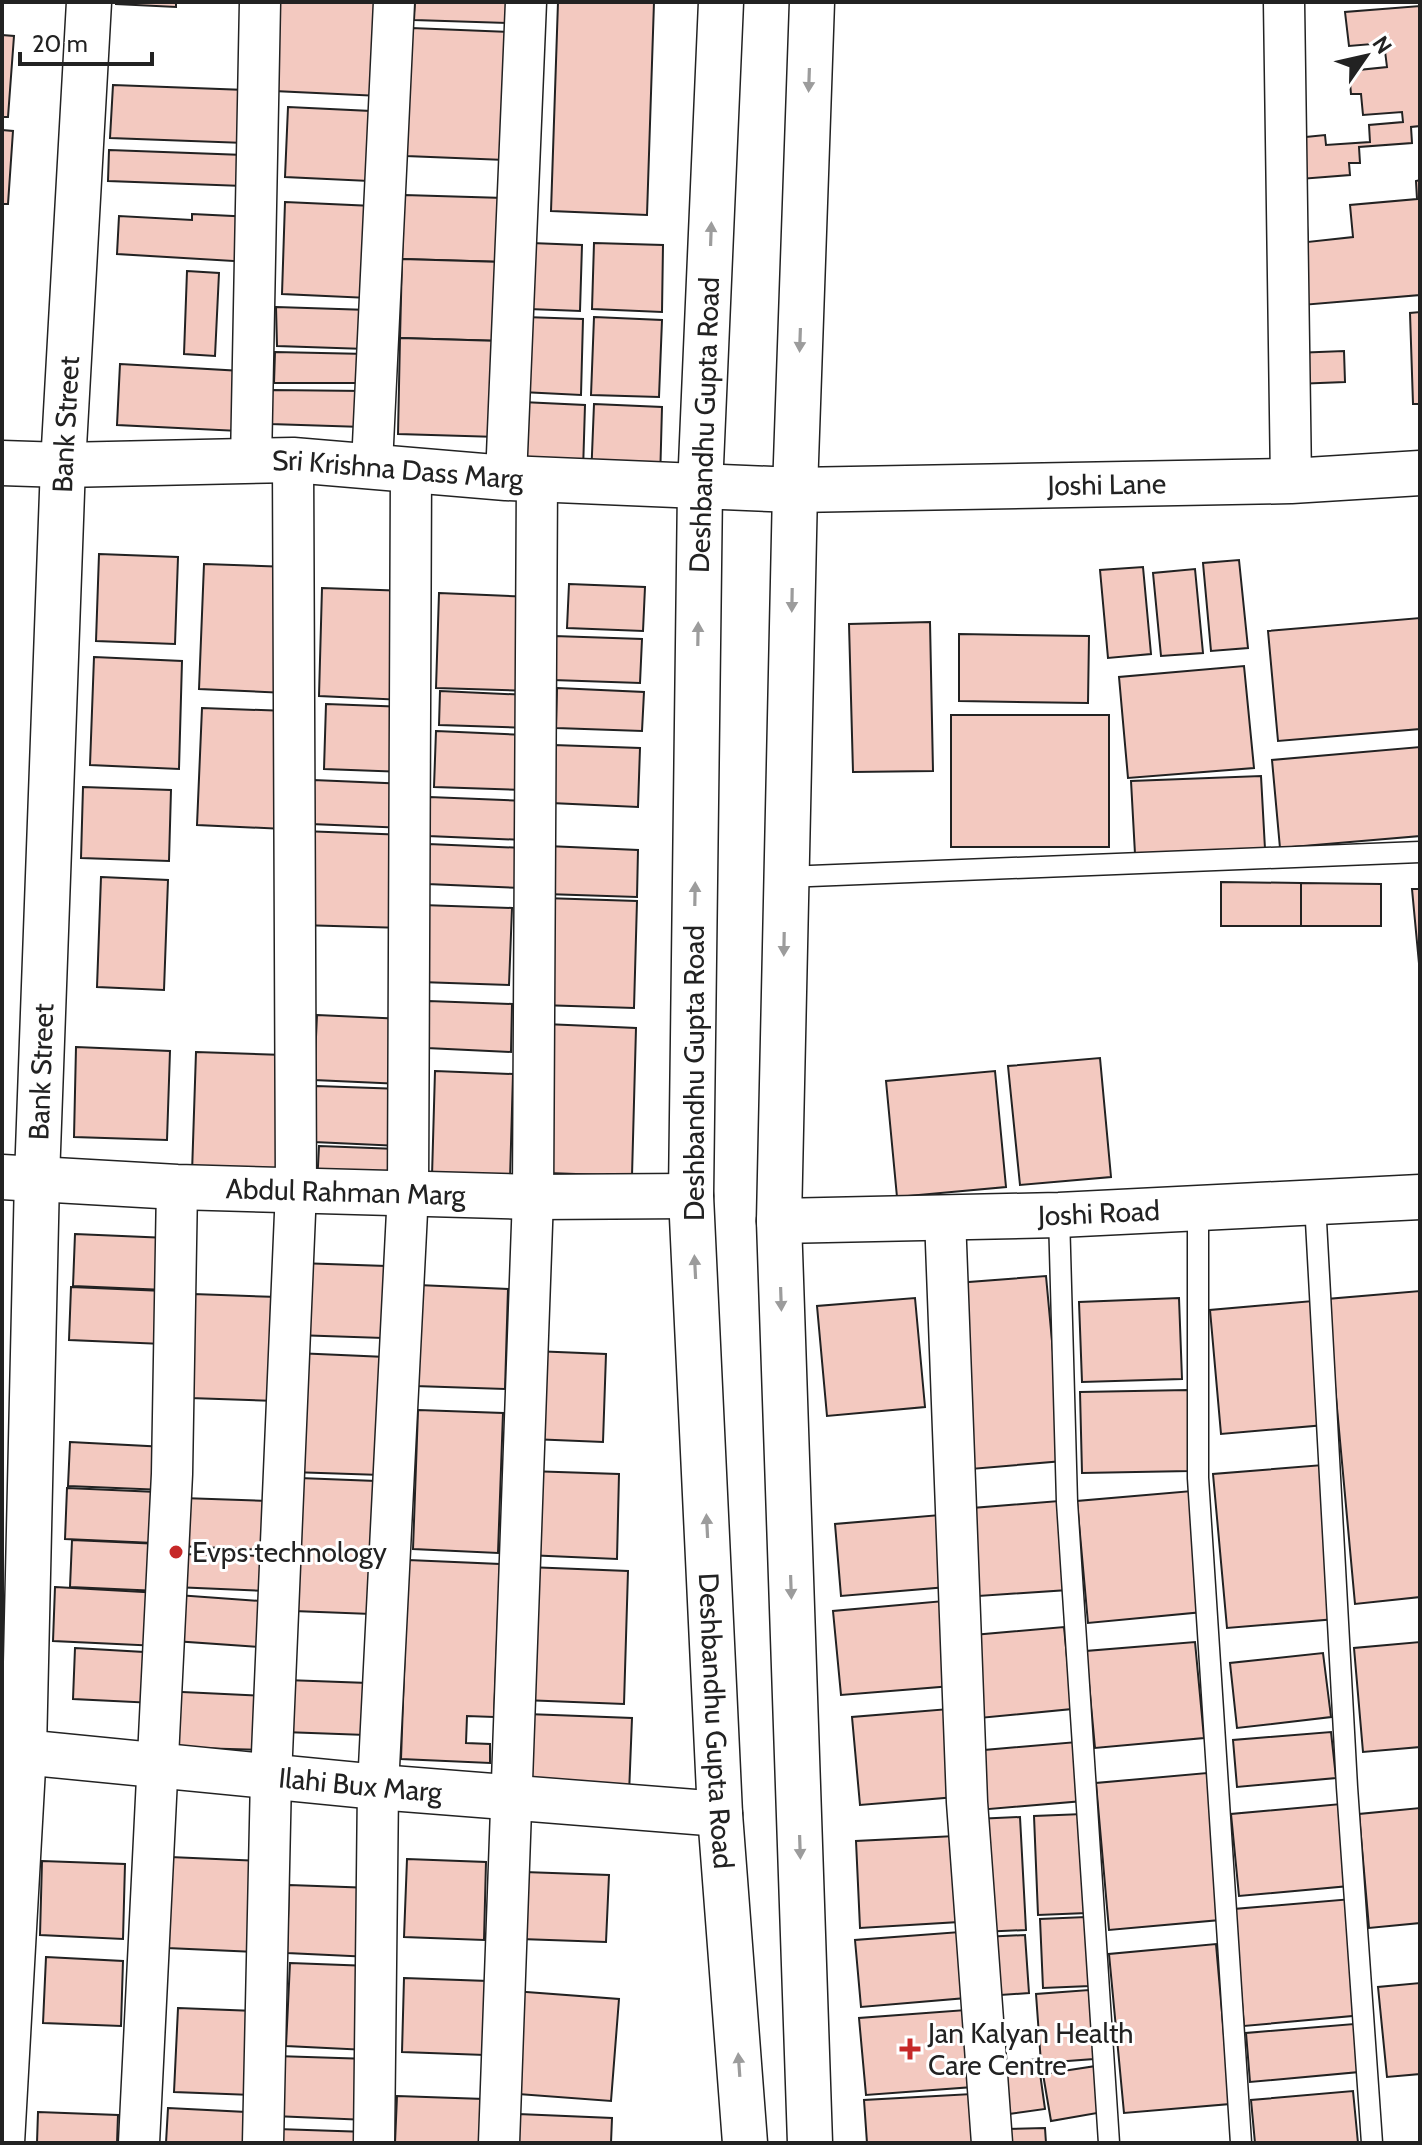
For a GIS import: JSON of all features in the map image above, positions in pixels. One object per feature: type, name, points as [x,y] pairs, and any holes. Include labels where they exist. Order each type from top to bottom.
[{"type":"street","name":"Bank Street","points":[[2,2143],[13,1750],[20,1177],[89,2]]},
{"type":"street","points":[[260,2],[296,1190],[271,1777],[263,2143]]},
{"type":"street","points":[[374,2143],[378,1787],[408,1192],[391,468],[394,2]]},
{"type":"street","points":[[499,2143],[533,1197],[521,478],[526,2]]},
{"type":"street","name":"Deshbandhu Gupta Road","points":[[721,2],[700,488],[691,1196],[720,1814],[745,2143]]},
{"type":"street","points":[[810,2143],[779,1221],[795,490],[812,2]]},
{"type":"street","points":[[1284,2],[1291,481]]},
{"type":"street","name":"Sri Krishna Dass Marg","points":[[2,463],[63,465],[272,461],[700,488],[795,490]]},
{"type":"street","name":"Joshi Lane","points":[[795,490],[1291,481],[1420,473]]},
{"type":"street","name":"Abdul Rahman Marg","points":[[20,1177],[177,1187],[533,1197],[691,1196]]},
{"type":"street","points":[[139,2143],[172,1474],[177,1187]]},
{"type":"street","name":"Joshi Road","points":[[779,1221],[1059,1215],[1420,1197]]},
{"type":"street","points":[[945,1217],[967,1802],[992,2143]]},
{"type":"street","name":"Ilahi Bux Marg","points":[[13,1750],[157,1762],[378,1787],[511,1795],[720,1814]]},
{"type":"lane","points":[[785,877],[1420,852]]},
{"type":"lane","points":[[1315,1203],[1347,1787],[1372,2143]]},
{"type":"lane","points":[[1198,1208],[1198,1478],[1241,2143]]},
{"type":"lane","points":[[1059,1215],[1067,1502],[1109,2143]]},
{"type":"building","points":[[176,2],[176,7],[116,4]]},
{"type":"building","points":[[277,2],[383,2],[380,96],[274,91]]},
{"type":"building","points":[[415,2],[507,2],[507,23],[414,20]]},
{"type":"building","points":[[558,2],[654,2],[647,215],[551,211]]},
{"type":"building","points":[[1420,6],[1420,126],[1411,127],[1412,143],[1359,147],[1360,163],[1349,163],[1350,175],[1300,179],[1296,138],[1325,135],[1326,145],[1370,142],[1369,125],[1403,122],[1402,112],[1363,115],[1361,94],[1351,94],[1349,71],[1387,67],[1384,43],[1349,46],[1345,12]]},
{"type":"building","points":[[411,28],[510,32],[505,160],[406,156]]},
{"type":"building","points":[[2,35],[14,36],[8,117],[2,117]]},
{"type":"building","points":[[113,85],[246,90],[245,143],[110,138]]},
{"type":"building","points":[[288,107],[371,111],[369,181],[285,177]]},
{"type":"building","points":[[2,130],[13,131],[8,204],[2,204]]},
{"type":"building","points":[[109,150],[244,155],[243,186],[108,181]]},
{"type":"building","points":[[1420,180],[1420,295],[1302,305],[1306,209],[1308,242],[1353,237],[1350,205],[1417,199],[1416,181]]},
{"type":"building","points":[[404,195],[504,198],[503,262],[402,259]]},
{"type":"building","points":[[285,202],[373,206],[369,298],[282,294]]},
{"type":"building","points":[[192,214],[253,217],[250,262],[117,254],[119,216],[192,220]]},
{"type":"building","points":[[531,243],[582,245],[580,311],[529,309]]},
{"type":"building","points":[[594,243],[663,245],[662,312],[592,309]]},
{"type":"building","points":[[402,259],[503,262],[501,341],[400,338]]},
{"type":"building","points":[[187,271],[219,273],[215,356],[184,354]]},
{"type":"building","points":[[276,307],[369,310],[366,349],[277,346]]},
{"type":"building","points":[[1420,312],[1420,404],[1413,404],[1410,313]]},
{"type":"building","points":[[525,317],[583,319],[581,395],[522,392]]},
{"type":"building","points":[[594,317],[662,320],[659,397],[591,395]]},
{"type":"building","points":[[400,338],[501,341],[498,437],[398,434]]},
{"type":"building","points":[[1344,351],[1345,382],[1295,384],[1294,353]]},
{"type":"building","points":[[275,352],[367,354],[366,383],[274,383]]},
{"type":"building","points":[[120,364],[242,371],[239,431],[117,425]]},
{"type":"building","points":[[271,390],[365,391],[363,427],[270,424]]},
{"type":"building","points":[[522,402],[585,405],[583,471],[520,469]]},
{"type":"building","points":[[594,404],[662,407],[660,482],[591,479]]},
{"type":"building","points":[[99,554],[178,557],[175,644],[96,641]]},
{"type":"building","points":[[1239,560],[1248,648],[1211,651],[1203,563]]},
{"type":"building","points":[[204,564],[290,567],[286,693],[199,689]]},
{"type":"building","points":[[1143,567],[1151,654],[1108,658],[1100,570]]},
{"type":"building","points":[[1195,569],[1203,653],[1161,656],[1153,573]]},
{"type":"building","points":[[569,584],[645,587],[643,631],[567,628]]},
{"type":"building","points":[[322,588],[408,591],[404,700],[319,696]]},
{"type":"building","points":[[439,593],[533,597],[530,691],[436,688]]},
{"type":"building","points":[[1420,618],[1420,729],[1278,741],[1268,631]]},
{"type":"building","points":[[930,622],[933,771],[853,772],[849,624]]},
{"type":"building","points":[[959,634],[1089,636],[1088,703],[959,701]]},
{"type":"building","points":[[554,636],[642,639],[640,683],[553,680]]},
{"type":"building","points":[[94,657],[182,661],[179,769],[90,765]]},
{"type":"building","points":[[1244,666],[1254,768],[1128,778],[1119,677]]},
{"type":"building","points":[[557,688],[644,692],[642,731],[556,728]]},
{"type":"building","points":[[440,691],[529,695],[529,728],[439,725]]},
{"type":"building","points":[[326,704],[407,707],[405,772],[324,769]]},
{"type":"building","points":[[202,708],[288,711],[284,829],[197,825]]},
{"type":"building","points":[[951,715],[1109,715],[1109,847],[951,847]]},
{"type":"building","points":[[436,731],[525,735],[524,790],[434,787]]},
{"type":"building","points":[[553,745],[640,748],[638,807],[551,803]]},
{"type":"building","points":[[1420,747],[1420,836],[1280,848],[1272,760]]},
{"type":"building","points":[[1261,776],[1265,849],[1135,854],[1131,781]]},
{"type":"building","points":[[313,780],[408,784],[406,828],[311,824]]},
{"type":"building","points":[[83,787],[171,790],[169,861],[81,858]]},
{"type":"building","points":[[429,797],[526,801],[524,840],[428,836]]},
{"type":"building","points":[[302,831],[407,835],[404,928],[299,925]]},
{"type":"building","points":[[428,844],[523,848],[522,888],[427,884]]},
{"type":"building","points":[[547,846],[638,850],[637,897],[546,894]]},
{"type":"building","points":[[101,877],[168,880],[164,990],[97,987]]},
{"type":"building","points":[[1221,882],[1301,883],[1301,926],[1221,926]]},
{"type":"building","points":[[1301,883],[1381,884],[1381,926],[1301,926]]},
{"type":"building","points":[[1412,889],[1420,889],[1420,974]]},
{"type":"building","points":[[544,898],[637,901],[634,1008],[540,1005]]},
{"type":"building","points":[[422,905],[512,908],[509,985],[420,982]]},
{"type":"building","points":[[428,1001],[512,1004],[511,1052],[427,1048]]},
{"type":"building","points":[[317,1015],[404,1019],[402,1084],[314,1080]]},
{"type":"building","points":[[545,1024],[636,1028],[632,1176],[548,1173]]},
{"type":"building","points":[[76,1047],[170,1051],[167,1140],[74,1137]]},
{"type":"building","points":[[196,1052],[284,1055],[279,1176],[192,1173]]},
{"type":"building","points":[[1100,1058],[1111,1177],[1020,1185],[1008,1066]]},
{"type":"building","points":[[435,1071],[513,1074],[510,1179],[432,1176]]},
{"type":"building","points":[[995,1071],[1006,1187],[897,1197],[886,1081]]},
{"type":"building","points":[[316,1086],[402,1089],[400,1146],[314,1142]]},
{"type":"building","points":[[319,1146],[397,1149],[396,1188],[317,1185]]},
{"type":"building","points":[[75,1234],[168,1238],[166,1290],[73,1286]]},
{"type":"building","points":[[298,1263],[386,1266],[383,1338],[295,1335]]},
{"type":"building","points":[[1046,1276],[1063,1461],[959,1470],[956,1283]]},
{"type":"building","points":[[418,1285],[508,1289],[505,1389],[415,1386]]},
{"type":"building","points":[[71,1287],[164,1291],[163,1344],[69,1340]]},
{"type":"building","points":[[1420,1291],[1420,1597],[1355,1604],[1327,1299]]},
{"type":"building","points":[[193,1294],[278,1297],[276,1401],[190,1398]]},
{"type":"building","points":[[915,1298],[925,1407],[827,1416],[817,1306]]},
{"type":"building","points":[[1179,1298],[1182,1379],[1082,1382],[1079,1302]]},
{"type":"building","points":[[1313,1301],[1325,1425],[1221,1434],[1210,1310]]},
{"type":"building","points":[[533,1351],[606,1354],[603,1442],[531,1439]]},
{"type":"building","points":[[295,1353],[386,1357],[381,1475],[291,1472]]},
{"type":"building","points":[[1188,1390],[1190,1471],[1082,1473],[1080,1392]]},
{"type":"building","points":[[418,1410],[503,1413],[498,1553],[413,1549]]},
{"type":"building","points":[[70,1442],[166,1447],[164,1490],[68,1486]]},
{"type":"building","points":[[1323,1465],[1336,1619],[1227,1628],[1213,1474]]},
{"type":"building","points":[[528,1471],[619,1474],[617,1559],[526,1555]]},
{"type":"building","points":[[299,1478],[376,1481],[371,1614],[294,1611]]},
{"type":"building","points":[[67,1488],[157,1492],[154,1543],[65,1539]]},
{"type":"building","points":[[1192,1491],[1203,1612],[1088,1623],[1077,1501]]},
{"type":"building","points":[[182,1498],[268,1501],[267,1550],[179,1546]]},
{"type":"building","points":[[1059,1501],[1068,1590],[964,1597],[960,1509]]},
{"type":"building","points":[[940,1515],[947,1587],[841,1596],[835,1524]]},
{"type":"building","points":[[72,1540],[161,1544],[159,1591],[70,1587]]},
{"type":"building","points":[[176,1554],[268,1556],[267,1591],[174,1587]]},
{"type":"building","points":[[408,1560],[500,1564],[494,1717],[467,1716],[466,1743],[490,1744],[490,1763],[401,1759]]},
{"type":"building","points":[[527,1567],[628,1571],[624,1704],[523,1700]]},
{"type":"building","points":[[55,1587],[161,1593],[159,1646],[53,1641]]},
{"type":"building","points":[[177,1595],[275,1602],[272,1648],[174,1641]]},
{"type":"building","points":[[944,1601],[952,1686],[841,1695],[833,1611]]},
{"type":"building","points":[[1064,1627],[1072,1709],[969,1719],[962,1636]]},
{"type":"building","points":[[1195,1642],[1204,1738],[1095,1748],[1086,1651]]},
{"type":"building","points":[[1420,1642],[1420,1747],[1363,1752],[1354,1648]]},
{"type":"building","points":[[75,1648],[144,1652],[154,1703],[73,1699]]},
{"type":"building","points":[[1323,1653],[1331,1717],[1237,1728],[1230,1663]]},
{"type":"building","points":[[286,1680],[368,1683],[366,1735],[284,1732]]},
{"type":"building","points":[[161,1691],[265,1696],[263,1750],[159,1747]]},
{"type":"building","points":[[949,1709],[956,1797],[860,1805],[852,1717]]},
{"type":"building","points":[[527,1714],[632,1718],[629,1794],[525,1790]]},
{"type":"building","points":[[1331,1732],[1336,1778],[1237,1787],[1233,1740]]},
{"type":"building","points":[[1077,1742],[1083,1801],[978,1810],[973,1751]]},
{"type":"building","points":[[1207,1773],[1220,1920],[1109,1930],[1096,1783]]},
{"type":"building","points":[[1341,1804],[1349,1886],[1239,1896],[1231,1814]]},
{"type":"building","points":[[1420,1808],[1420,1923],[1369,1928],[1359,1814]]},
{"type":"building","points":[[1083,1814],[1087,1913],[1038,1915],[1034,1816]]},
{"type":"building","points":[[1020,1817],[1026,1930],[980,1932],[975,1819]]},
{"type":"building","points":[[955,1836],[959,1922],[860,1928],[856,1841]]},
{"type":"building","points":[[170,1857],[259,1861],[256,1952],[167,1948]]},
{"type":"building","points":[[407,1859],[486,1862],[484,1940],[404,1937]]},
{"type":"building","points":[[42,1861],[125,1864],[123,1939],[40,1935]]},
{"type":"building","points":[[524,1872],[609,1875],[606,1942],[521,1939]]},
{"type":"building","points":[[289,1885],[373,1888],[371,1957],[287,1953]]},
{"type":"building","points":[[1352,1899],[1363,2015],[1244,2026],[1234,1909]]},
{"type":"building","points":[[1086,1917],[1090,1986],[1043,1988],[1040,1919]]},
{"type":"building","points":[[960,1932],[966,1998],[861,2007],[855,1940]]},
{"type":"building","points":[[1025,1935],[1029,1993],[986,1996],[983,1937]]},
{"type":"building","points":[[1216,1944],[1230,2104],[1124,2113],[1109,1954]]},
{"type":"building","points":[[46,1957],[123,1961],[121,2026],[43,2023]]},
{"type":"building","points":[[290,1963],[370,1966],[367,2050],[286,2046]]},
{"type":"building","points":[[404,1978],[488,1981],[485,2055],[402,2052]]},
{"type":"building","points":[[1420,1983],[1420,2074],[1387,2077],[1378,1987]]},
{"type":"building","points":[[1089,1990],[1094,2059],[1041,2063],[1036,1994]]},
{"type":"building","points":[[513,1991],[619,1999],[611,2101],[505,2093]]},
{"type":"building","points":[[178,2008],[255,2011],[252,2095],[174,2092]]},
{"type":"building","points":[[966,2010],[973,2087],[866,2095],[859,2018]]},
{"type":"building","points":[[1354,2024],[1359,2072],[1250,2082],[1246,2033]]},
{"type":"building","points":[[276,2056],[369,2059],[367,2120],[274,2116]]},
{"type":"building","points":[[1038,2059],[1045,2109],[1001,2115],[994,2064]]},
{"type":"building","points":[[1096,2066],[1103,2112],[1051,2121],[1043,2074]]},
{"type":"building","points":[[1353,2091],[1358,2143],[1255,2143],[1251,2100]]},
{"type":"building","points":[[972,2094],[975,2143],[867,2143],[864,2100]]},
{"type":"building","points":[[397,2096],[484,2099],[482,2143],[395,2143]]},
{"type":"building","points":[[168,2108],[246,2112],[245,2143],[166,2143]]},
{"type":"building","points":[[38,2112],[118,2115],[117,2143],[37,2143]]},
{"type":"building","points":[[518,2114],[612,2118],[611,2143],[517,2143]]},
{"type":"building","points":[[1045,2128],[1046,2143],[1003,2143],[1002,2129]]},
{"type":"building","points":[[277,2129],[367,2132],[366,2143],[277,2143]]},
{"type":"place","name":"Evps technology","points":[[176,1552]]},
{"type":"place","name":"Jan Kalyan Health Care Centre","points":[[910,2049]]}]
